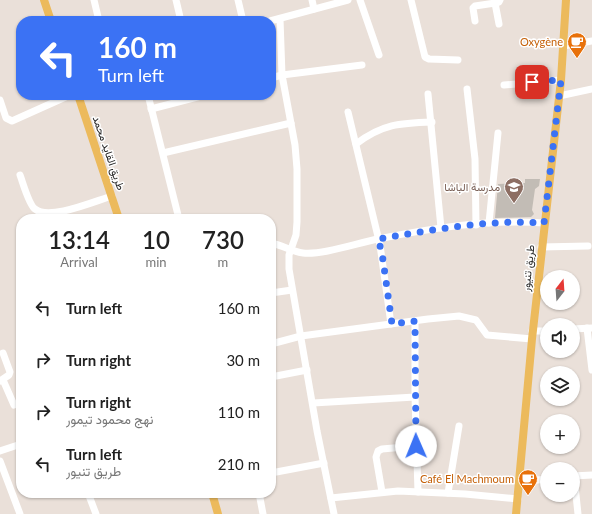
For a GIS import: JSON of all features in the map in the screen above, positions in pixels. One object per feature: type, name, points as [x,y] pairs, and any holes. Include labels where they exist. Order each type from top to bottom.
[{"type":"main road","points":[[44,0],[50,16]]},
{"type":"main road","name":"طريق تنيور","points":[[516,514],[541,246],[561,80],[566,0]]},
{"type":"main road","name":"طريق القايد محمد","points":[[80,100],[117,214]]},
{"type":"main road","points":[[213,498],[218,514]]},
{"type":"street","points":[[94,0],[98,16]]},
{"type":"street","points":[[176,0],[180,16]]},
{"type":"street","points":[[238,0],[242,16]]},
{"type":"street","points":[[312,0],[314,9]]},
{"type":"street","points":[[276,20],[348,0]]},
{"type":"street","points":[[360,0],[379,55]]},
{"type":"street","points":[[412,0],[425,57],[429,60],[458,60]]},
{"type":"street","points":[[475,21],[473,8],[475,6],[497,2],[498,24]]},
{"type":"street","points":[[280,19],[282,75],[295,145],[298,196],[296,235],[288,260],[292,290],[334,514]]},
{"type":"street","points":[[563,46],[592,41]]},
{"type":"street","points":[[276,77],[362,65]]},
{"type":"street","points":[[504,85],[561,80]]},
{"type":"street","points":[[467,89],[475,159],[477,190],[476,225]]},
{"type":"street","points":[[559,96],[592,89]]},
{"type":"street","points":[[428,94],[432,122],[441,228]]},
{"type":"street","points":[[0,100],[6,118],[12,121],[59,100]]},
{"type":"street","points":[[149,100],[178,214]]},
{"type":"street","points":[[151,109],[186,100]]},
{"type":"street","points":[[348,112],[382,253],[392,324]]},
{"type":"street","points":[[356,144],[369,134],[388,126],[432,122]]},
{"type":"street","points":[[163,153],[291,123]]},
{"type":"street","points":[[489,223],[498,133]]},
{"type":"street","points":[[20,175],[32,206],[38,211],[58,212],[112,196]]},
{"type":"street","points":[[276,244],[302,253],[318,252],[378,239],[441,228],[489,223],[544,223]]},
{"type":"street","points":[[541,246],[588,246]]},
{"type":"street","points":[[276,292],[292,290]]},
{"type":"street","points":[[276,343],[301,336],[459,316],[470,318],[479,323],[488,335],[532,335],[540,332]]},
{"type":"street","points":[[415,321],[415,397],[418,492]]},
{"type":"street","points":[[580,329],[590,328],[592,370]]},
{"type":"street","points":[[3,353],[10,372],[9,375],[1,380],[14,405]]},
{"type":"street","points":[[276,376],[307,370]]},
{"type":"street","points":[[313,403],[415,397]]},
{"type":"street","points":[[448,493],[459,426]]},
{"type":"street","points":[[0,451],[16,446]]},
{"type":"street","points":[[382,492],[376,457],[378,451],[382,448],[416,446]]},
{"type":"street","points":[[0,461],[20,514]]},
{"type":"street","points":[[276,472],[324,463]]},
{"type":"street","points":[[580,476],[592,475]]},
{"type":"street","points":[[519,482],[540,480]]},
{"type":"street","points":[[331,498],[382,492],[418,492],[518,499]]},
{"type":"street","points":[[90,498],[96,514]]},
{"type":"street","points":[[260,498],[262,514]]},
{"type":"street","points":[[577,502],[578,514]]},
{"type":"building","points":[[525,179],[540,179],[539,186],[535,189],[532,210],[534,214],[531,217],[495,218],[498,184],[525,183]]},
{"type":"place","name":"Oxygène","points":[[577,59]]},
{"type":"place","name":"مدرسة الباشا","points":[[514,204]]},
{"type":"place","name":"Café El Machmoum","points":[[528,496]]},
{"type":"route","points":[[416,446],[415,321],[392,324],[382,253],[378,239],[441,228],[489,223],[544,223],[561,80],[532,82]]}]
